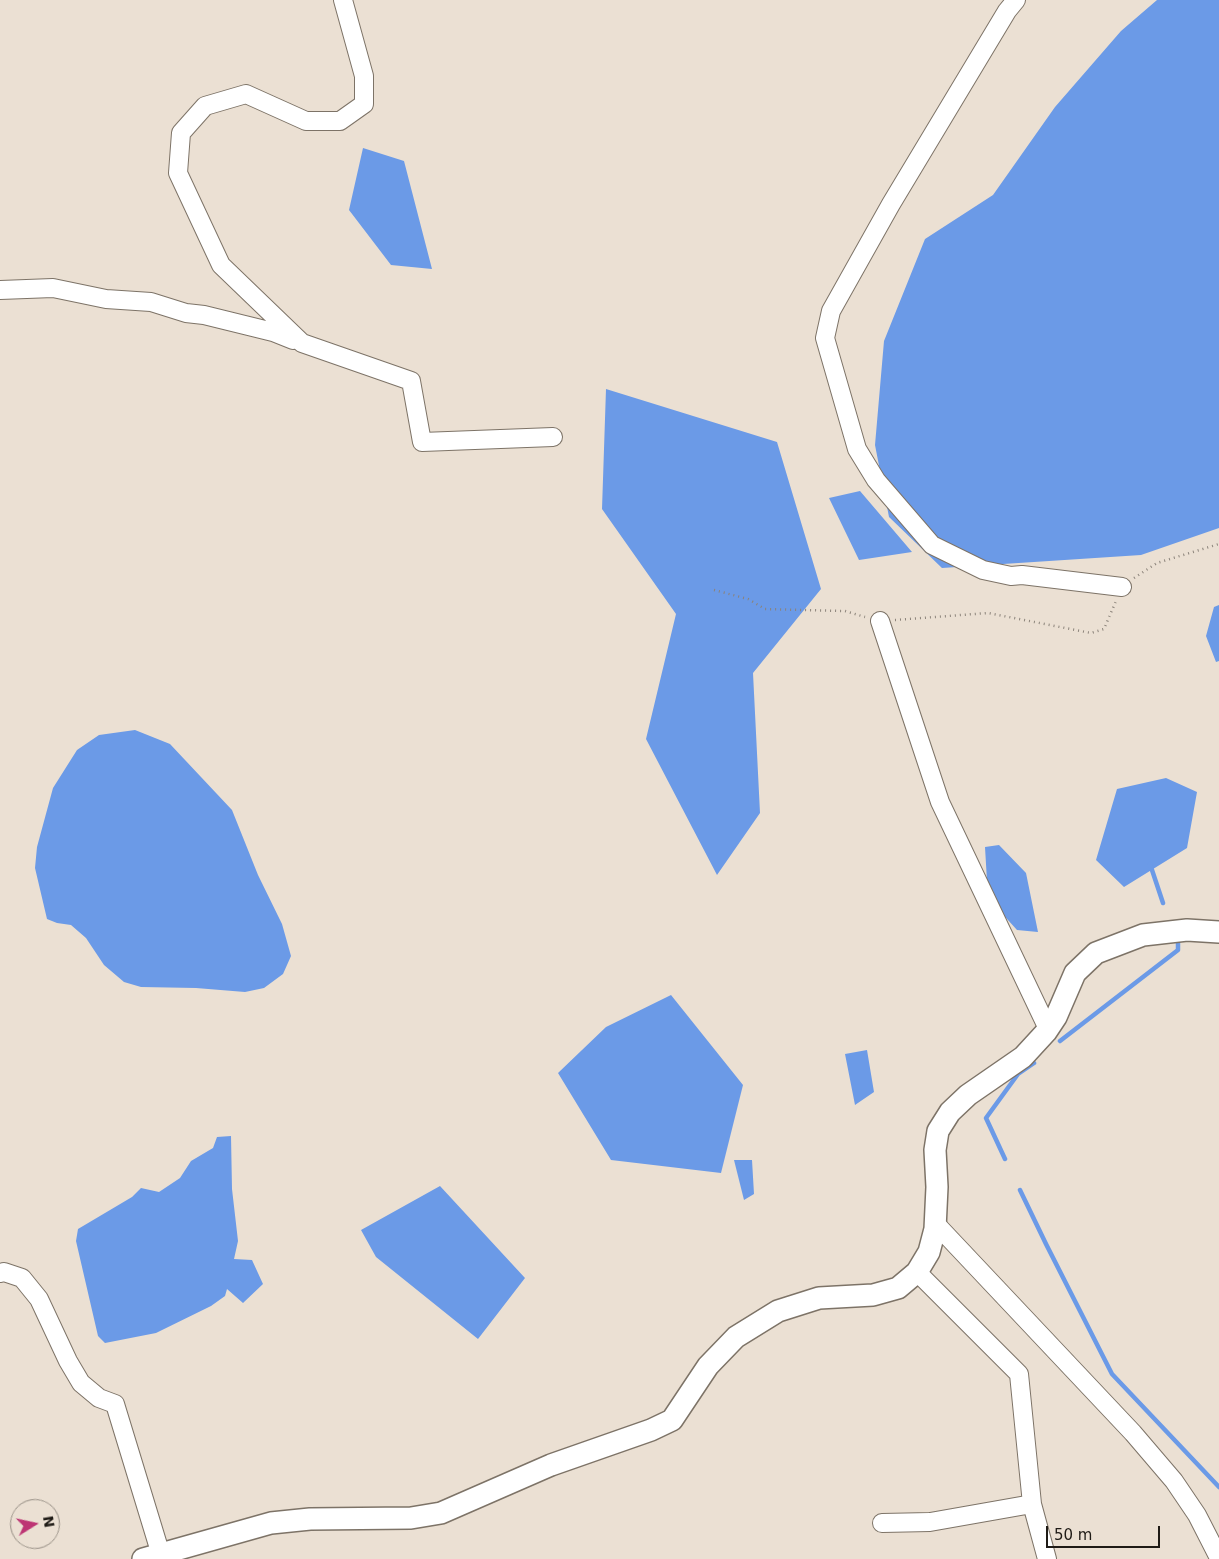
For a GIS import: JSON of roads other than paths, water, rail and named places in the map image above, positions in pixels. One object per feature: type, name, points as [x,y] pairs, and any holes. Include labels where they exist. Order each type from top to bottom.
[{"type":"street","points":[[302,344],[221,265],[178,173],[181,133],[205,106],[246,94],[306,121],[340,121],[364,104],[364,76],[343,0]]},
{"type":"street","points":[[1008,4],[890,204],[831,311],[825,338],[857,449],[876,480],[932,545],[983,570],[1011,576],[1022,574],[1122,587]]},
{"type":"street","points":[[0,290],[53,288],[106,299],[151,302],[273,332],[302,344],[411,380],[422,442],[553,437]]},
{"type":"street","points":[[880,621],[940,802],[1048,1029]]},
{"type":"street","points":[[0,1274],[4,1272],[22,1278],[39,1299],[80,1383],[99,1398],[115,1404],[152,1557],[271,1523],[310,1519],[411,1518],[441,1513],[551,1465],[651,1430],[672,1420],[708,1366],[725,1348],[736,1337],[778,1311],[819,1298],[873,1295],[898,1288],[917,1272],[929,1252],[935,1223],[937,1187],[935,1150],[938,1131],[956,1106],[968,1095],[1023,1056],[1048,1029],[1056,1017],[1075,973],[1096,953],[1143,935],[1187,930],[1219,932]]},
{"type":"street","points":[[935,1223],[1133,1433],[1174,1481],[1197,1515],[1219,1558]]},
{"type":"street","points":[[917,1272],[1019,1374],[1032,1504],[1047,1559]]},
{"type":"street","points":[[882,1523],[930,1522],[1032,1504]]},
{"type":"water","points":[[1157,0],[1219,0],[1219,528],[1141,555],[942,568],[889,517],[875,445],[884,341],[925,239],[993,195],[1055,107],[1121,31]]},
{"type":"water","points":[[363,148],[404,161],[432,269],[391,265],[349,210]]},
{"type":"water","points":[[606,389],[777,442],[821,589],[753,673],[760,813],[717,875],[646,739],[676,614],[602,509]]},
{"type":"water","points":[[860,491],[912,552],[859,560],[829,498]]},
{"type":"water","points":[[1219,605],[1219,661],[1216,662],[1206,636],[1214,607]]},
{"type":"water","points":[[135,730],[170,744],[232,810],[258,875],[282,924],[291,956],[283,974],[264,988],[245,992],[196,988],[141,987],[124,982],[104,965],[86,938],[71,925],[47,919],[35,868],[37,847],[53,788],[77,750],[99,735]]},
{"type":"water","points":[[1166,778],[1197,792],[1187,848],[1124,887],[1096,860],[1117,789]]},
{"type":"water","points":[[999,845],[1026,873],[1038,932],[1017,930],[988,898],[985,847]]},
{"type":"water","points":[[671,995],[743,1085],[721,1173],[611,1160],[558,1073],[606,1027]]},
{"type":"water","points":[[867,1050],[874,1092],[855,1105],[845,1054]]},
{"type":"water","points":[[231,1136],[232,1189],[238,1241],[234,1259],[252,1260],[263,1284],[243,1303],[227,1289],[225,1296],[211,1306],[156,1333],[105,1343],[98,1336],[76,1241],[78,1229],[132,1197],[141,1188],[159,1192],[180,1178],[191,1161],[213,1148],[217,1137]]},
{"type":"water","points":[[734,1160],[752,1160],[754,1194],[744,1200]]},
{"type":"water","points":[[440,1186],[525,1278],[478,1339],[376,1257],[361,1230]]},
{"type":"waterway","points":[[1150,864],[1163,903]]},
{"type":"waterway","points":[[1060,1041],[1178,950],[1178,942]]},
{"type":"waterway","points":[[1005,1159],[986,1118],[1018,1074],[1034,1063]]},
{"type":"waterway","points":[[1020,1190],[1112,1374],[1219,1487]]}]
